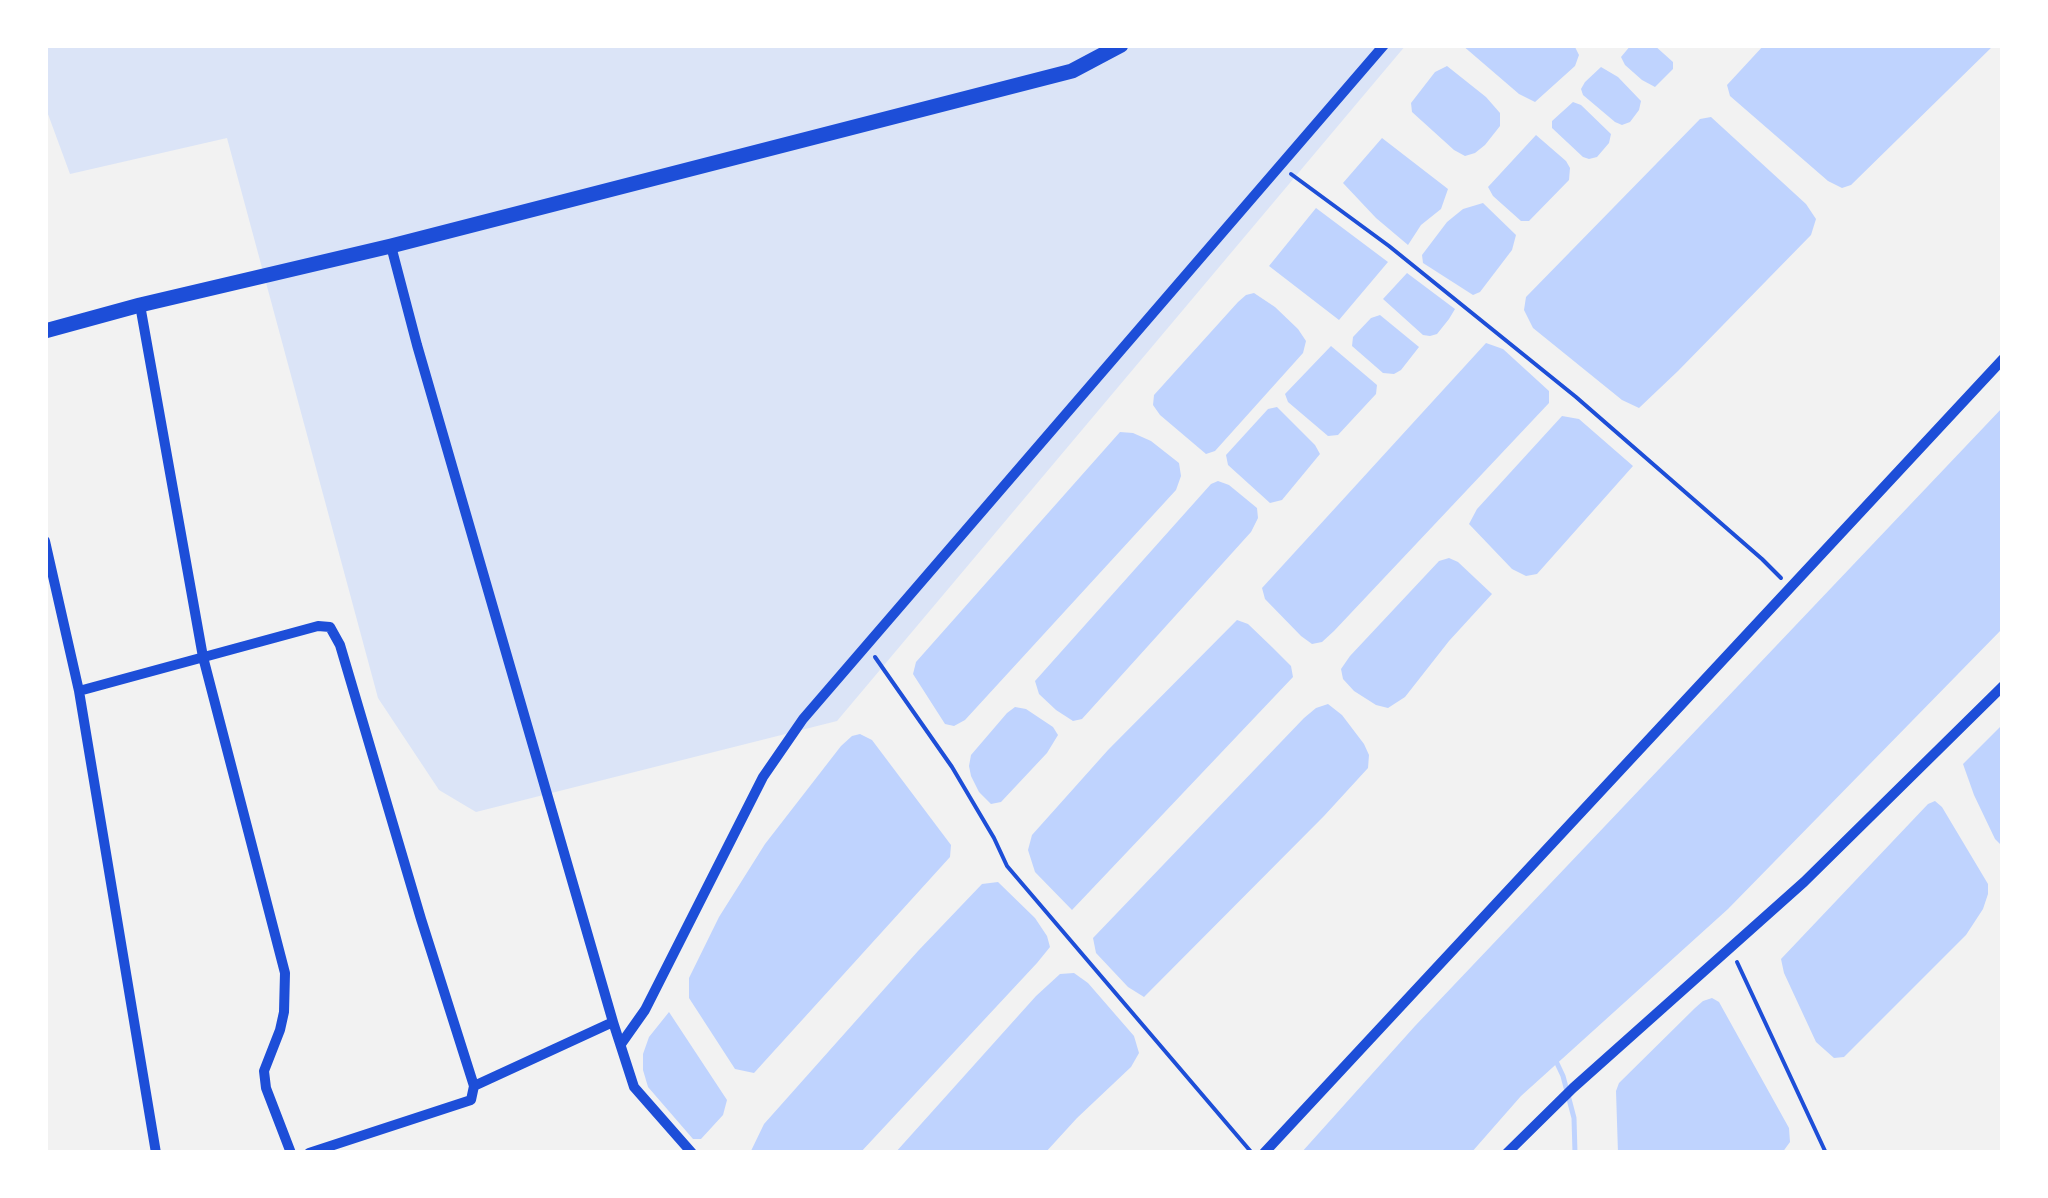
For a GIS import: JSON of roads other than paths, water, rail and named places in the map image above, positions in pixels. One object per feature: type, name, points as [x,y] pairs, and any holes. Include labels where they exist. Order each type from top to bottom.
[{"type":"main road","points":[[45,331],[1072,71],[1116,46]]},
{"type":"street","points":[[622,1044],[646,1010],[763,777],[803,718],[1384,45]]},
{"type":"street","points":[[391,246],[634,1087],[692,1153]]},
{"type":"street","points":[[140,305],[204,657],[284,972],[284,1012],[264,1071],[266,1088],[291,1153]]},
{"type":"street","points":[[1264,1153],[2003,359]]},
{"type":"street","points":[[45,541],[79,691],[156,1153]]},
{"type":"street","points":[[79,691],[318,626],[330,627],[340,645],[474,1086],[471,1100],[309,1153]]},
{"type":"street","points":[[1507,1153],[1562,1098],[1804,882],[2003,686]]},
{"type":"street","points":[[474,1086],[613,1022]]},
{"type":"water","points":[[1462,45],[1574,45],[1579,55],[1575,66],[1535,102],[1519,94]]},
{"type":"water","points":[[1631,45],[1654,45],[1673,62],[1673,69],[1655,87],[1625,65],[1621,57]]},
{"type":"water","points":[[1764,45],[1994,45],[1851,185],[1842,188],[1828,181],[1730,96],[1727,85]]},
{"type":"water","points":[[1447,66],[1500,113],[1500,126],[1485,145],[1465,156],[1412,112],[1411,103],[1435,72]]},
{"type":"water","points":[[1601,67],[1618,77],[1641,101],[1630,122],[1615,122],[1583,95],[1585,82]]},
{"type":"water","points":[[1573,102],[1611,134],[1597,157],[1583,157],[1552,128],[1552,121]]},
{"type":"water","points":[[1711,117],[1806,204],[1816,219],[1811,235],[1639,408],[1622,400],[1533,328],[1524,310],[1526,297],[1700,119]]},
{"type":"water","points":[[1536,135],[1566,161],[1569,180],[1529,221],[1521,221],[1488,187]]},
{"type":"water","points":[[1382,138],[1448,189],[1441,209],[1421,225],[1408,245],[1343,183]]},
{"type":"water","points":[[1483,203],[1516,235],[1512,250],[1480,292],[1473,295],[1423,263],[1422,255],[1447,222],[1463,209]]},
{"type":"water","points":[[1316,208],[1388,262],[1339,320],[1269,266]]},
{"type":"water","points":[[1407,273],[1455,309],[1437,334],[1423,335],[1383,299]]},
{"type":"water","points":[[1254,293],[1298,329],[1306,341],[1303,353],[1215,451],[1206,454],[1160,415],[1153,405],[1154,395],[1238,302]]},
{"type":"water","points":[[1380,315],[1419,347],[1394,374],[1383,373],[1352,346],[1353,337],[1371,318]]},
{"type":"water","points":[[1486,343],[1503,349],[1549,391],[1549,403],[1334,631],[1322,642],[1312,644],[1265,599],[1262,588]]},
{"type":"water","points":[[1331,346],[1377,385],[1376,394],[1338,435],[1328,436],[1288,402],[1285,394]]},
{"type":"water","points":[[1277,407],[1320,454],[1282,500],[1270,503],[1228,465],[1226,455],[1268,409]]},
{"type":"water","points":[[2003,407],[2003,628],[1728,909],[1521,1096],[1471,1153],[1301,1153],[1415,1026]]},
{"type":"water","points":[[1562,416],[1579,419],[1633,466],[1537,574],[1526,576],[1512,569],[1469,524],[1477,509]]},
{"type":"water","points":[[1120,432],[1151,441],[1179,463],[1181,476],[1176,490],[965,720],[954,726],[945,724],[913,674],[916,662]]},
{"type":"water","points":[[1218,481],[1257,508],[1258,518],[1251,532],[1082,719],[1073,721],[1056,710],[1039,694],[1035,681],[1211,484]]},
{"type":"water","points":[[1449,558],[1492,594],[1405,697],[1388,708],[1376,705],[1354,691],[1343,679],[1341,669],[1439,561]]},
{"type":"water","points":[[1237,620],[1248,624],[1291,666],[1293,677],[1072,910],[1035,872],[1028,850],[1032,835],[1108,750]]},
{"type":"water","points":[[1328,704],[1342,715],[1364,744],[1369,755],[1368,768],[1144,997],[1128,987],[1096,953],[1093,938],[1304,718]]},
{"type":"water","points":[[1015,707],[1026,709],[1053,727],[1058,735],[1047,753],[1001,802],[991,804],[971,776],[971,755]]},
{"type":"water","points":[[2003,724],[2003,847],[1995,839],[1963,764]]},
{"type":"water","points":[[860,734],[872,740],[951,845],[950,857],[754,1073],[735,1069],[689,998],[689,978],[719,917],[765,844],[841,746]]},
{"type":"water","points":[[1935,801],[1988,884],[1983,909],[1966,935],[1844,1057],[1834,1058],[1816,1042],[1781,959]]},
{"type":"water","points":[[998,882],[1035,918],[1047,936],[1050,947],[1037,963],[860,1153],[750,1153],[764,1124],[918,951],[982,884]]},
{"type":"water","points":[[1074,973],[1088,983],[1134,1036],[1139,1053],[1131,1067],[1045,1153],[895,1153],[1036,996],[1060,974]]},
{"type":"water","points":[[1712,998],[1719,1002],[1789,1128],[1790,1142],[1782,1153],[1618,1153],[1619,1083],[1695,1008]]},
{"type":"water","points":[[669,1012],[727,1100],[723,1115],[701,1139],[693,1139],[648,1087],[643,1070],[649,1037]]},
{"type":"waterway","points":[[1555,1059],[1574,1118],[1575,1153]]}]
